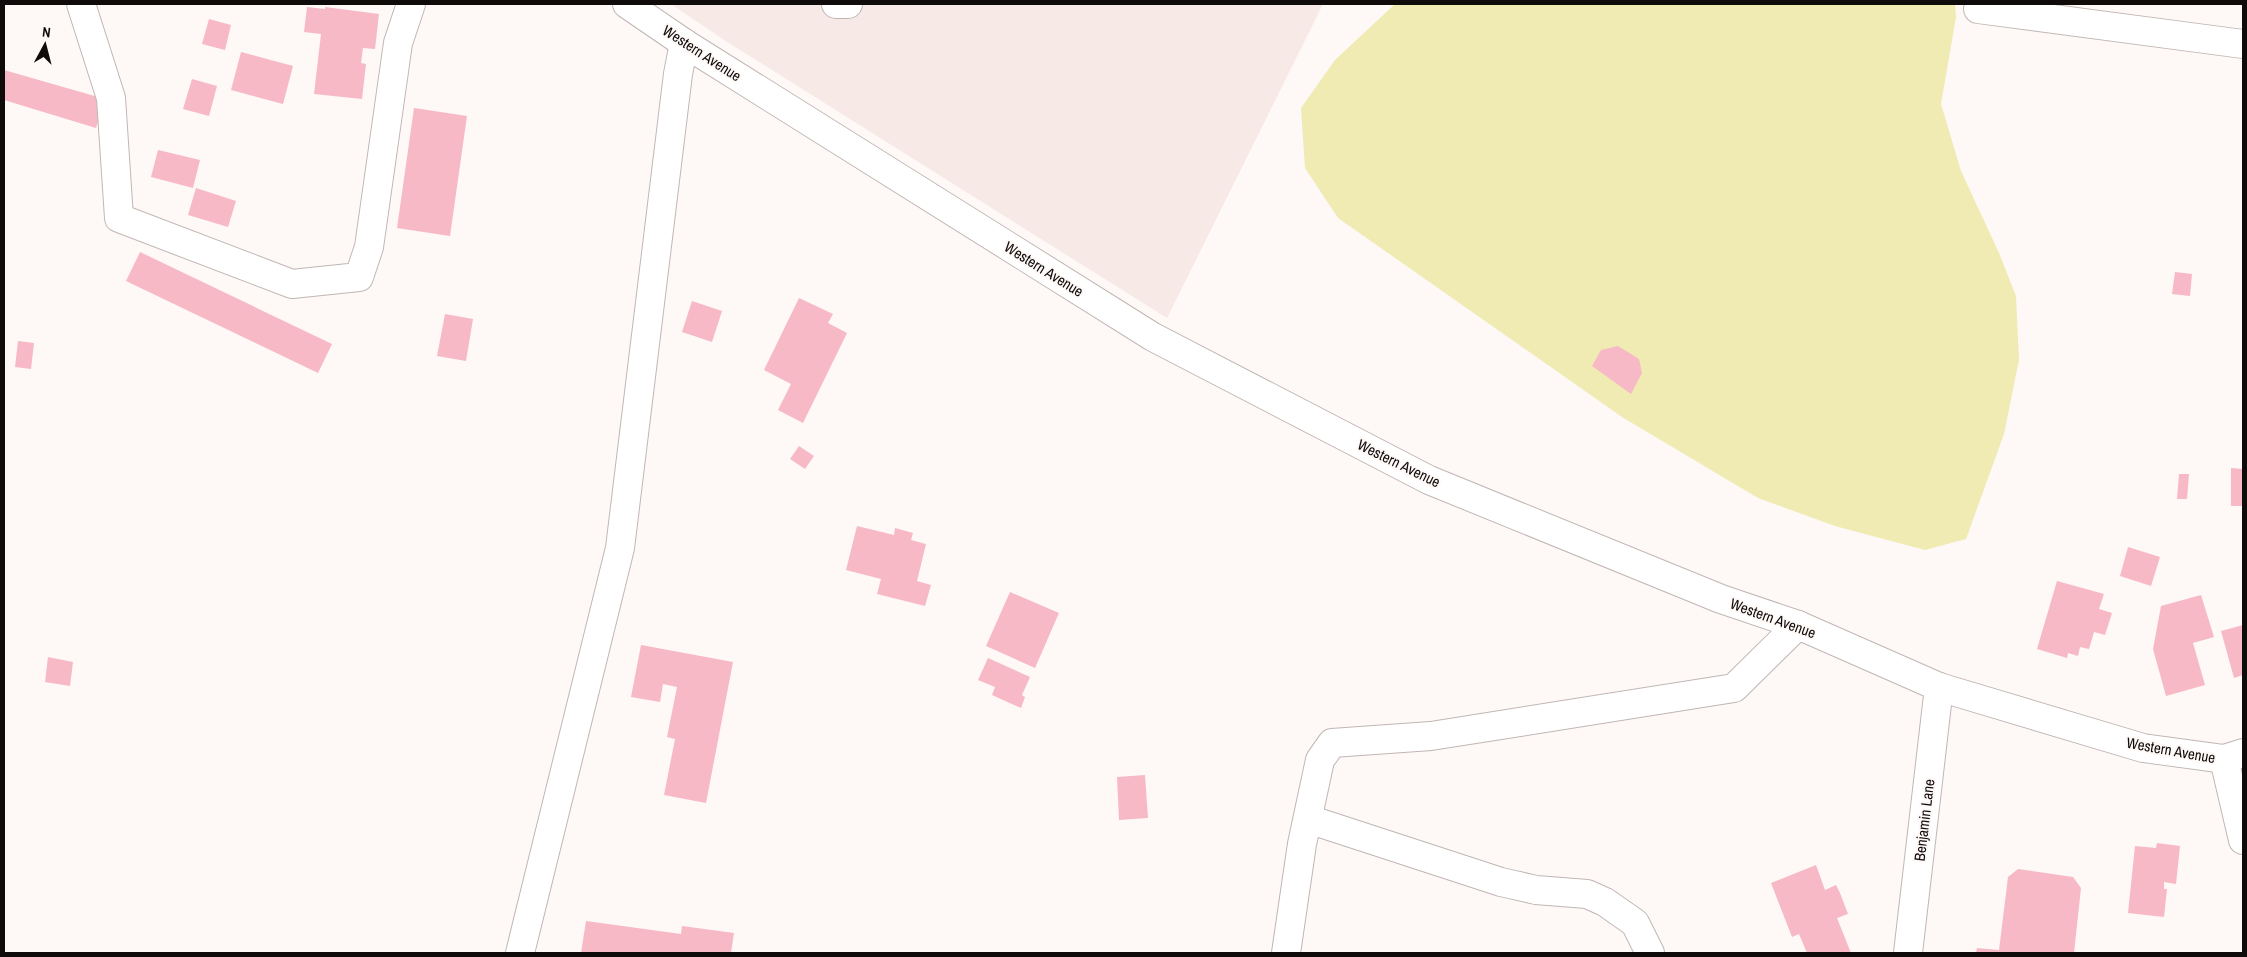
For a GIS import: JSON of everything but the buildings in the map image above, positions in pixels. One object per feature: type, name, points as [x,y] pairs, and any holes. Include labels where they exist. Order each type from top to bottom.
[{"type":"street","points":[[81,4],[111,98],[119,218],[292,284],[359,278],[369,248],[398,43],[411,4]]},
{"type":"street","name":"Western Avenue","points":[[627,4],[684,43],[1153,336],[1429,480],[1721,599],[1798,625],[1939,687],[2143,748],[2234,756]]},
{"type":"street","points":[[836,4],[848,4]]},
{"type":"street","points":[[1978,9],[2243,44]]},
{"type":"street","points":[[520,953],[620,548],[678,74],[684,43]]},
{"type":"street","points":[[1286,953],[1308,819],[1320,760],[1332,743],[1431,736],[1734,688],[1798,625]]},
{"type":"street","name":"Benjamin Lane","points":[[1908,953],[1939,687]]},
{"type":"street","points":[[2234,756],[2243,840]]},
{"type":"street","points":[[1308,819],[1501,882],[1536,890],[1587,894],[1605,902],[1635,923],[1650,953]]},
{"type":"shaded area","points":[[671,4],[1323,4],[1167,318],[724,40]]},
{"type":"shaded area","points":[[1395,4],[1955,4],[1956,17],[1941,104],[1961,171],[1999,253],[2016,296],[2019,360],[2004,434],[1966,539],[1925,550],[1835,526],[1758,498],[1622,417],[1338,218],[1305,168],[1301,108],[1335,60]]}]
